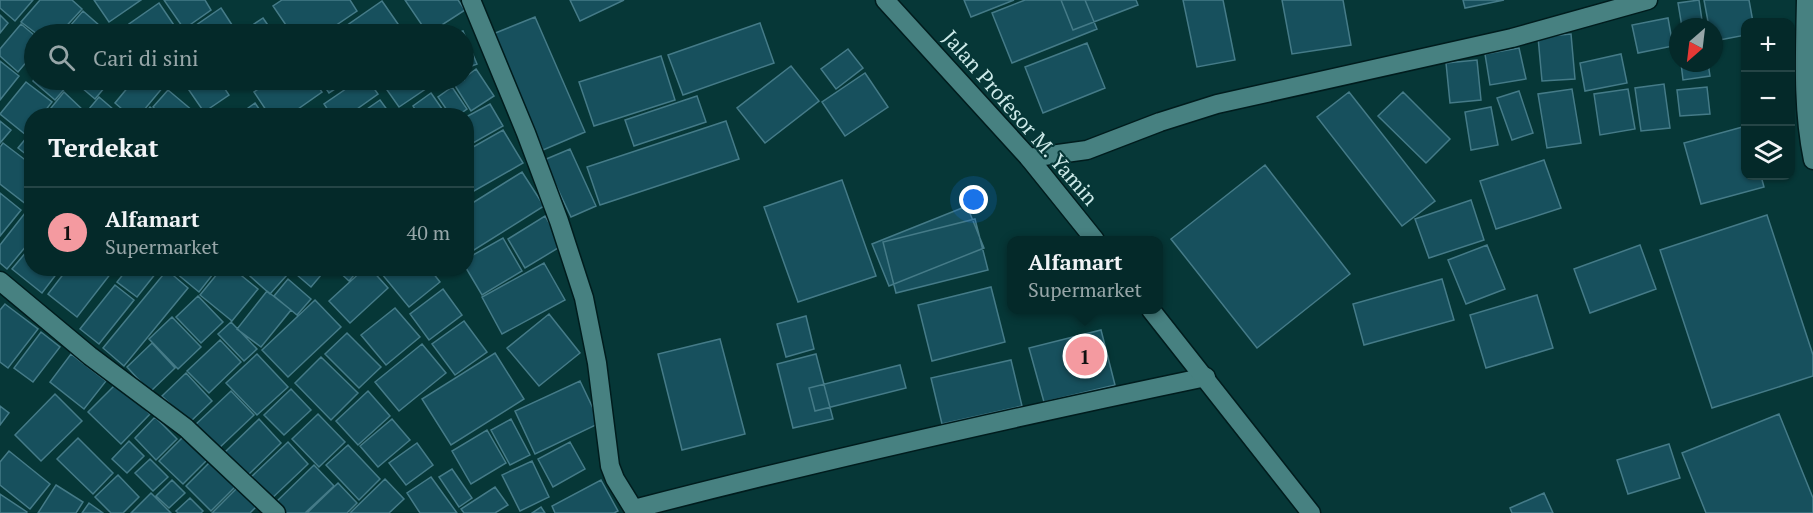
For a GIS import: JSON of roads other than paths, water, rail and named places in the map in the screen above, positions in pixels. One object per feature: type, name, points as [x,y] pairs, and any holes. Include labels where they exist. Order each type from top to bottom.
[{"type":"street","points":[[471,0],[530,144],[559,221],[584,298],[597,363],[610,466],[635,511],[727,485],[1031,413],[1206,376]]},
{"type":"street","name":"Jalan Profesor M. Yamin","points":[[885,0],[1029,158],[1092,236]]},
{"type":"street","points":[[1029,158],[1087,150],[1160,122],[1217,104],[1512,38],[1648,0]]},
{"type":"street","points":[[1806,0],[1804,79],[1809,141],[1813,160]]},
{"type":"street","points":[[0,281],[90,356],[186,428],[276,513]]},
{"type":"street","points":[[1155,314],[1206,376],[1311,513]]},
{"type":"place","name":"Alfamart","points":[[1085,356]]}]
